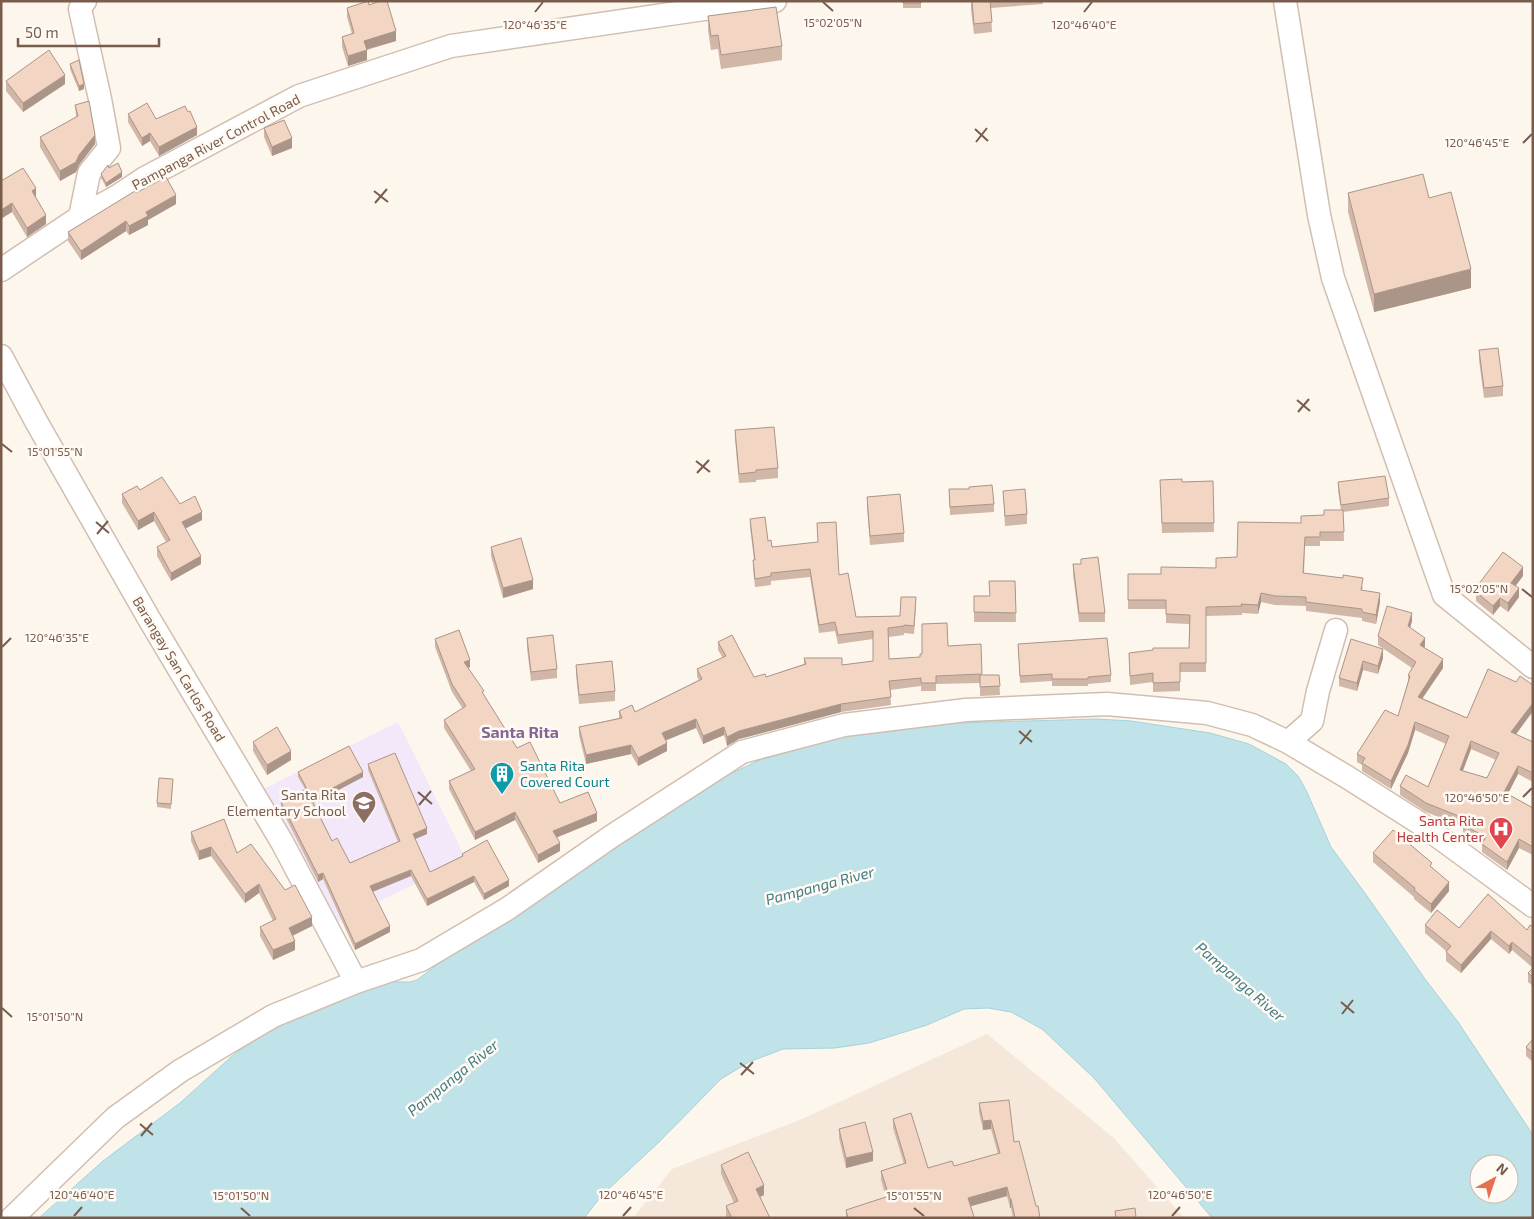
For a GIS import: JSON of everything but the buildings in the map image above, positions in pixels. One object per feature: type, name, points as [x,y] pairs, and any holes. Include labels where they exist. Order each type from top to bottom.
[{"type":"street","points":[[80,217],[89,173],[109,148],[80,9],[85,1]]},
{"type":"street","name":"Pampanga River Control Road","points":[[1,270],[80,217],[118,196],[145,178],[299,96],[452,46],[704,9],[775,1]]},
{"type":"street","points":[[1285,1],[1319,216],[1333,278],[1444,595],[1533,667]]},
{"type":"street","name":"Barangay San Carlos Road","points":[[1,356],[37,423],[148,617],[282,842],[356,982]]},
{"type":"street","points":[[1288,742],[1312,721],[1318,690],[1336,630]]},
{"type":"street","points":[[12,1218],[115,1118],[180,1071],[273,1016],[356,982],[421,960],[507,909],[612,836],[742,752],[844,725],[966,710],[1107,704],[1207,713],[1252,725],[1288,742],[1421,824],[1533,906]]},
{"type":"shaded area","name":"Santa Rita Elementary School","points":[[398,722],[466,859],[331,925],[263,789]]},
{"type":"shaded area","points":[[987,1034],[1114,1138],[1184,1218],[633,1218],[672,1169],[802,1119]]},
{"type":"water","name":"Pampanga River","points":[[1097,719],[1131,721],[1210,733],[1249,744],[1286,764],[1298,776],[1306,790],[1331,847],[1458,1022],[1533,1135],[1533,1218],[1212,1218],[1094,1078],[1042,1029],[1011,1012],[988,1008],[964,1009],[927,1025],[869,1043],[835,1048],[783,1049],[749,1062],[721,1079],[658,1143],[603,1194],[584,1218],[39,1218],[103,1161],[180,1103],[231,1057],[258,1037],[315,1006],[388,982],[410,982],[417,980],[458,949],[705,786],[768,756],[828,739],[920,724]]},
{"type":"place","name":"Santa Rita Covered Court","points":[[502,795]]},
{"type":"place","name":"Santa Rita Elementary School","points":[[364,824]]},
{"type":"place","name":"Santa Rita Health Center","points":[[1501,850]]},
{"type":"district","name":"Santa Rita","points":[[520,732]]}]
